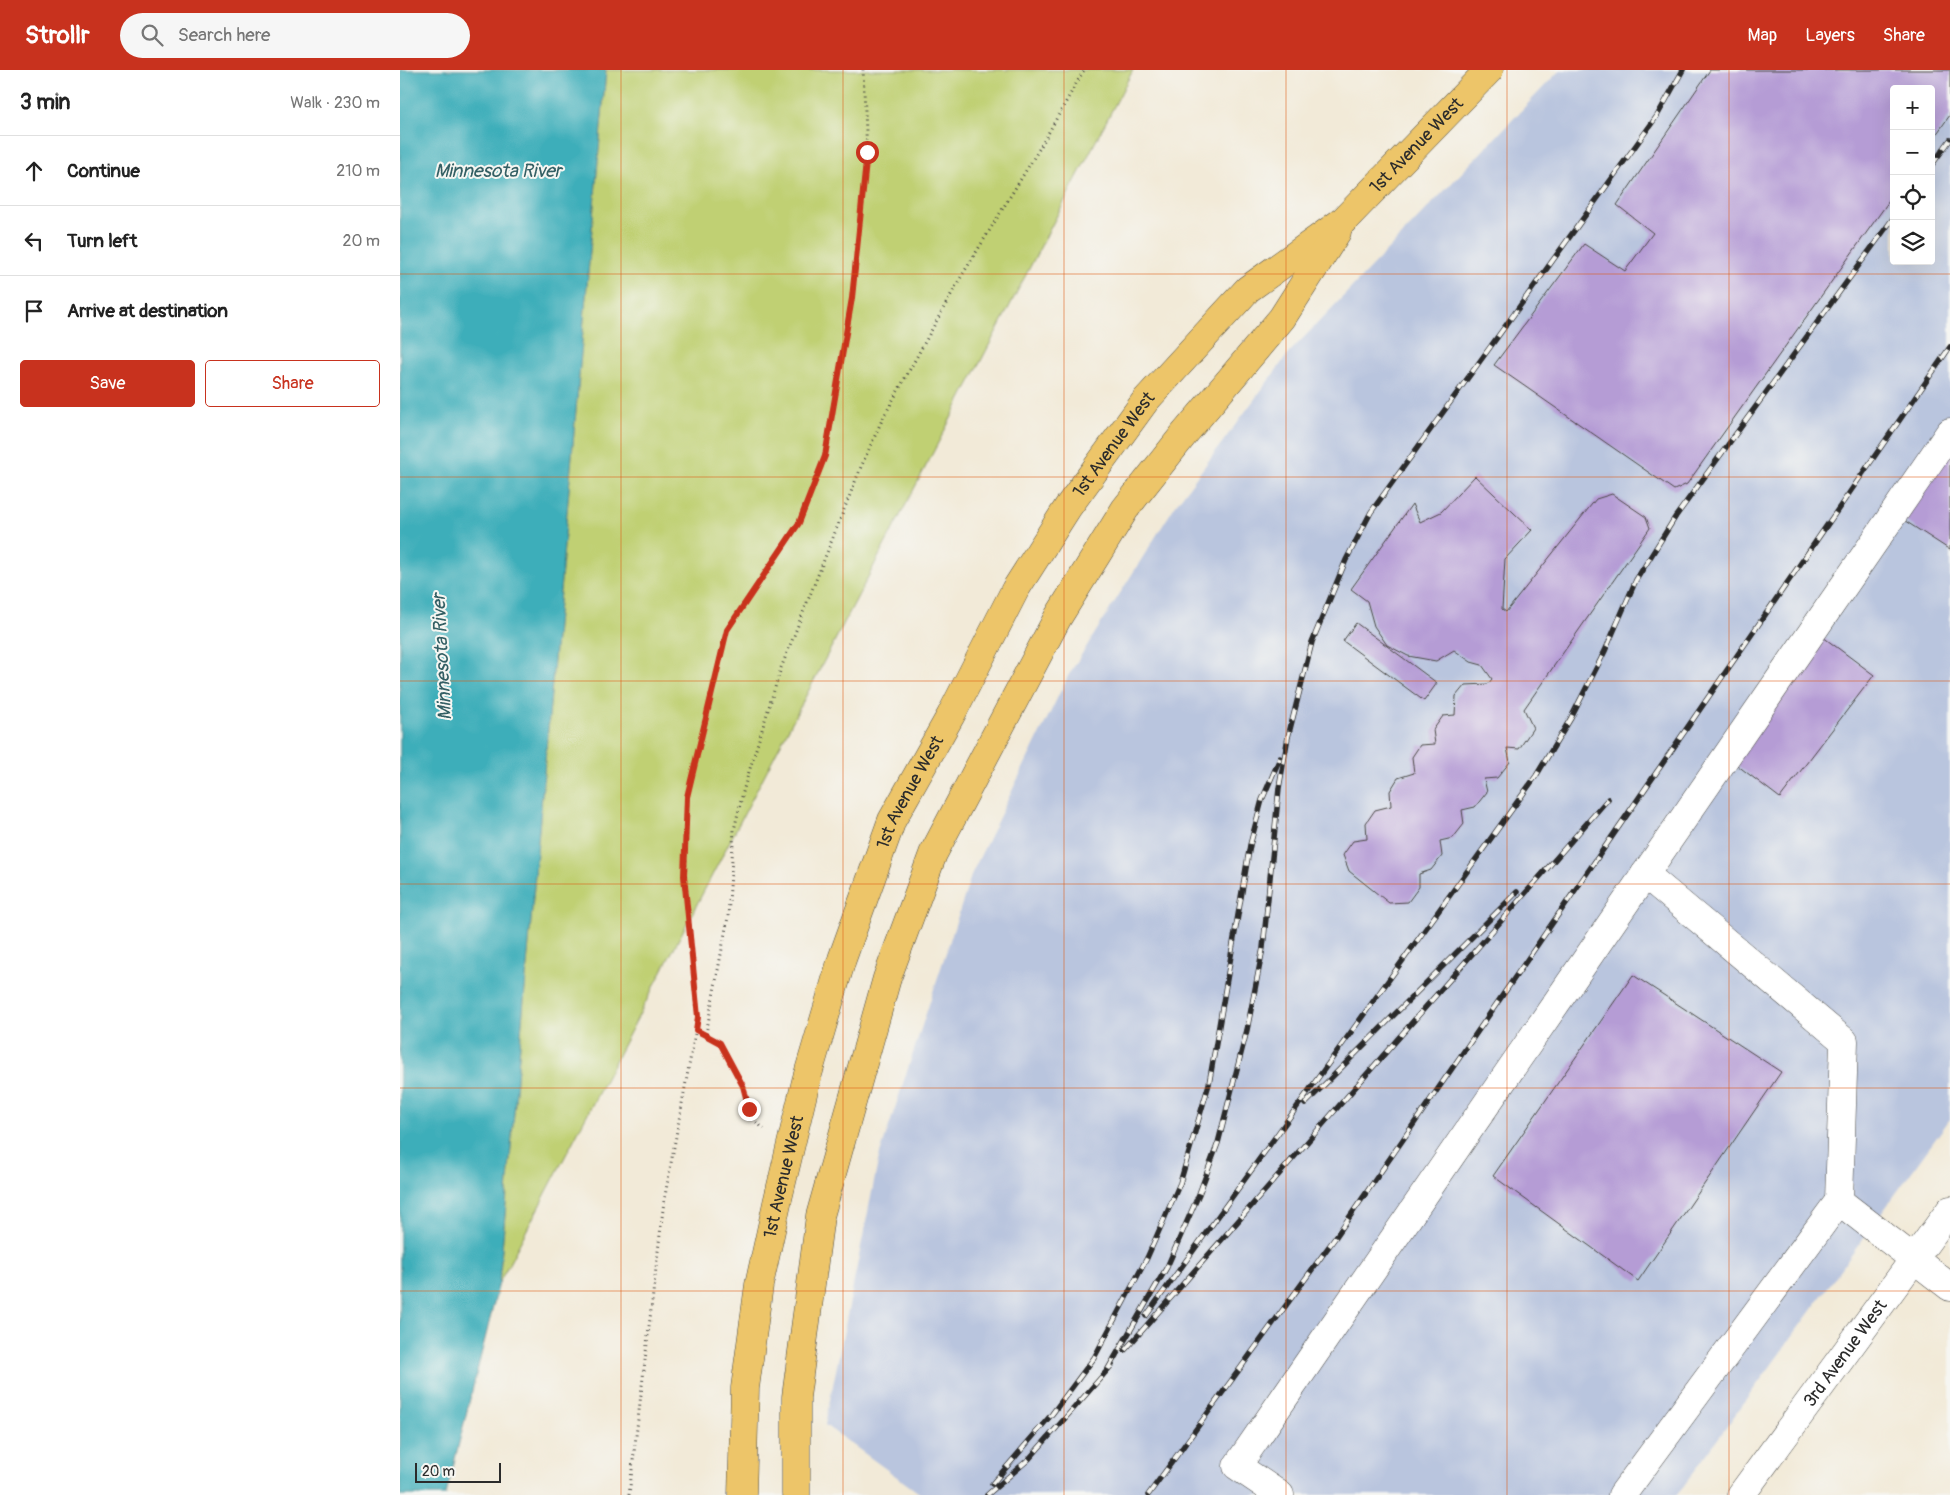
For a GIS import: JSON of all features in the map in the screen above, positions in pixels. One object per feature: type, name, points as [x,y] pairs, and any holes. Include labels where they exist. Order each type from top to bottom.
[{"type":"main road","name":"1st Avenue West","points":[[742,1495],[745,1388],[759,1285],[775,1212],[806,1081],[836,978],[892,820],[951,715],[1015,590],[1068,507],[1146,400],[1248,289],[1344,220],[1489,70]]},
{"type":"main road","name":"1st Avenue West","points":[[796,1495],[796,1397],[820,1216],[887,978],[933,854],[1058,617],[1126,509],[1185,433],[1282,318],[1344,220]]},
{"type":"street","points":[[1280,1495],[1237,1466],[1950,432]]},
{"type":"street","points":[[1622,1495],[1839,1202],[1844,1041],[1645,874]]},
{"type":"street","points":[[1839,1202],[1950,1287]]},
{"type":"street","name":"3rd Avenue West","points":[[1740,1495],[1950,1210]]},
{"type":"path","points":[[629,1495],[664,1200],[698,1017],[684,876],[687,797],[727,630],[799,523],[825,456],[852,298],[867,152],[863,70]]},
{"type":"path","points":[[706,1034],[728,917],[734,830],[761,731],[791,642],[861,467],[887,412],[958,282],[1041,146],[1084,70]]},
{"type":"path","points":[[696,1030],[720,1043],[743,1086],[749,1109],[755,1121],[764,1129]]},
{"type":"shaded area","points":[[1560,70],[1950,70],[1950,1119],[1677,1495],[922,1495],[825,1425],[879,1157],[972,873],[1068,676],[1175,506],[1289,353]]},
{"type":"green space","points":[[606,70],[1133,70],[499,1283]]},
{"type":"water","name":"Minnesota River","points":[[400,70],[606,70],[499,1283],[446,1495],[400,1495]]},
{"type":"building","points":[[1710,70],[1950,70],[1950,115],[1935,136],[1935,85],[1890,85],[1890,200],[1687,484],[1674,490],[1494,365],[1584,244],[1625,271],[1653,233],[1617,205]]},
{"type":"building","points":[[1950,449],[1950,550],[1899,517]]},
{"type":"building","points":[[1475,476],[1532,530],[1505,559],[1502,609],[1506,612],[1596,499],[1612,494],[1646,517],[1650,528],[1524,709],[1533,728],[1519,749],[1507,748],[1510,762],[1497,778],[1484,779],[1487,792],[1475,807],[1462,810],[1464,824],[1453,838],[1440,841],[1442,856],[1431,870],[1419,874],[1419,887],[1408,902],[1389,903],[1349,871],[1343,855],[1353,841],[1367,839],[1366,823],[1375,810],[1391,806],[1390,791],[1398,778],[1414,773],[1412,757],[1420,745],[1435,744],[1433,730],[1443,716],[1455,715],[1456,696],[1465,685],[1488,684],[1492,679],[1482,665],[1471,662],[1454,650],[1436,661],[1408,656],[1387,645],[1374,626],[1367,601],[1351,589],[1412,504],[1420,522],[1441,512]]},
{"type":"building","points":[[1356,623],[1437,683],[1424,701],[1343,641]]},
{"type":"building","points":[[1819,634],[1874,675],[1780,798],[1729,759]]},
{"type":"building","points":[[1633,975],[1781,1072],[1638,1281],[1493,1176]]},
{"type":"railway","points":[[1108,1369],[1167,1267],[1199,1194],[1218,1143],[1247,1030],[1263,948],[1279,788],[1288,737],[1312,642],[1346,560],[1371,512],[1657,116],[1683,70]]},
{"type":"railway","points":[[1935,161],[1950,140]]},
{"type":"railway","points":[[1146,1316],[1536,776],[1571,718],[1605,651],[1636,580],[1676,516],[1892,220]]},
{"type":"railway","points":[[1148,1495],[1335,1238],[1950,347]]},
{"type":"railway","points":[[992,1484],[1052,1414],[1094,1358],[1147,1258],[1180,1183],[1209,1084],[1250,845],[1262,800],[1280,758]]},
{"type":"railway","points":[[1125,1350],[1608,799]]},
{"type":"railway","points":[[1305,1104],[1517,892]]},
{"type":"railway","points":[[987,1495],[1029,1459],[1112,1365]]},
{"type":"route","points":[[749,1109],[743,1086],[720,1043],[696,1030],[698,1017],[684,876],[687,797],[727,630],[799,523],[825,456],[852,298],[867,152]]}]
